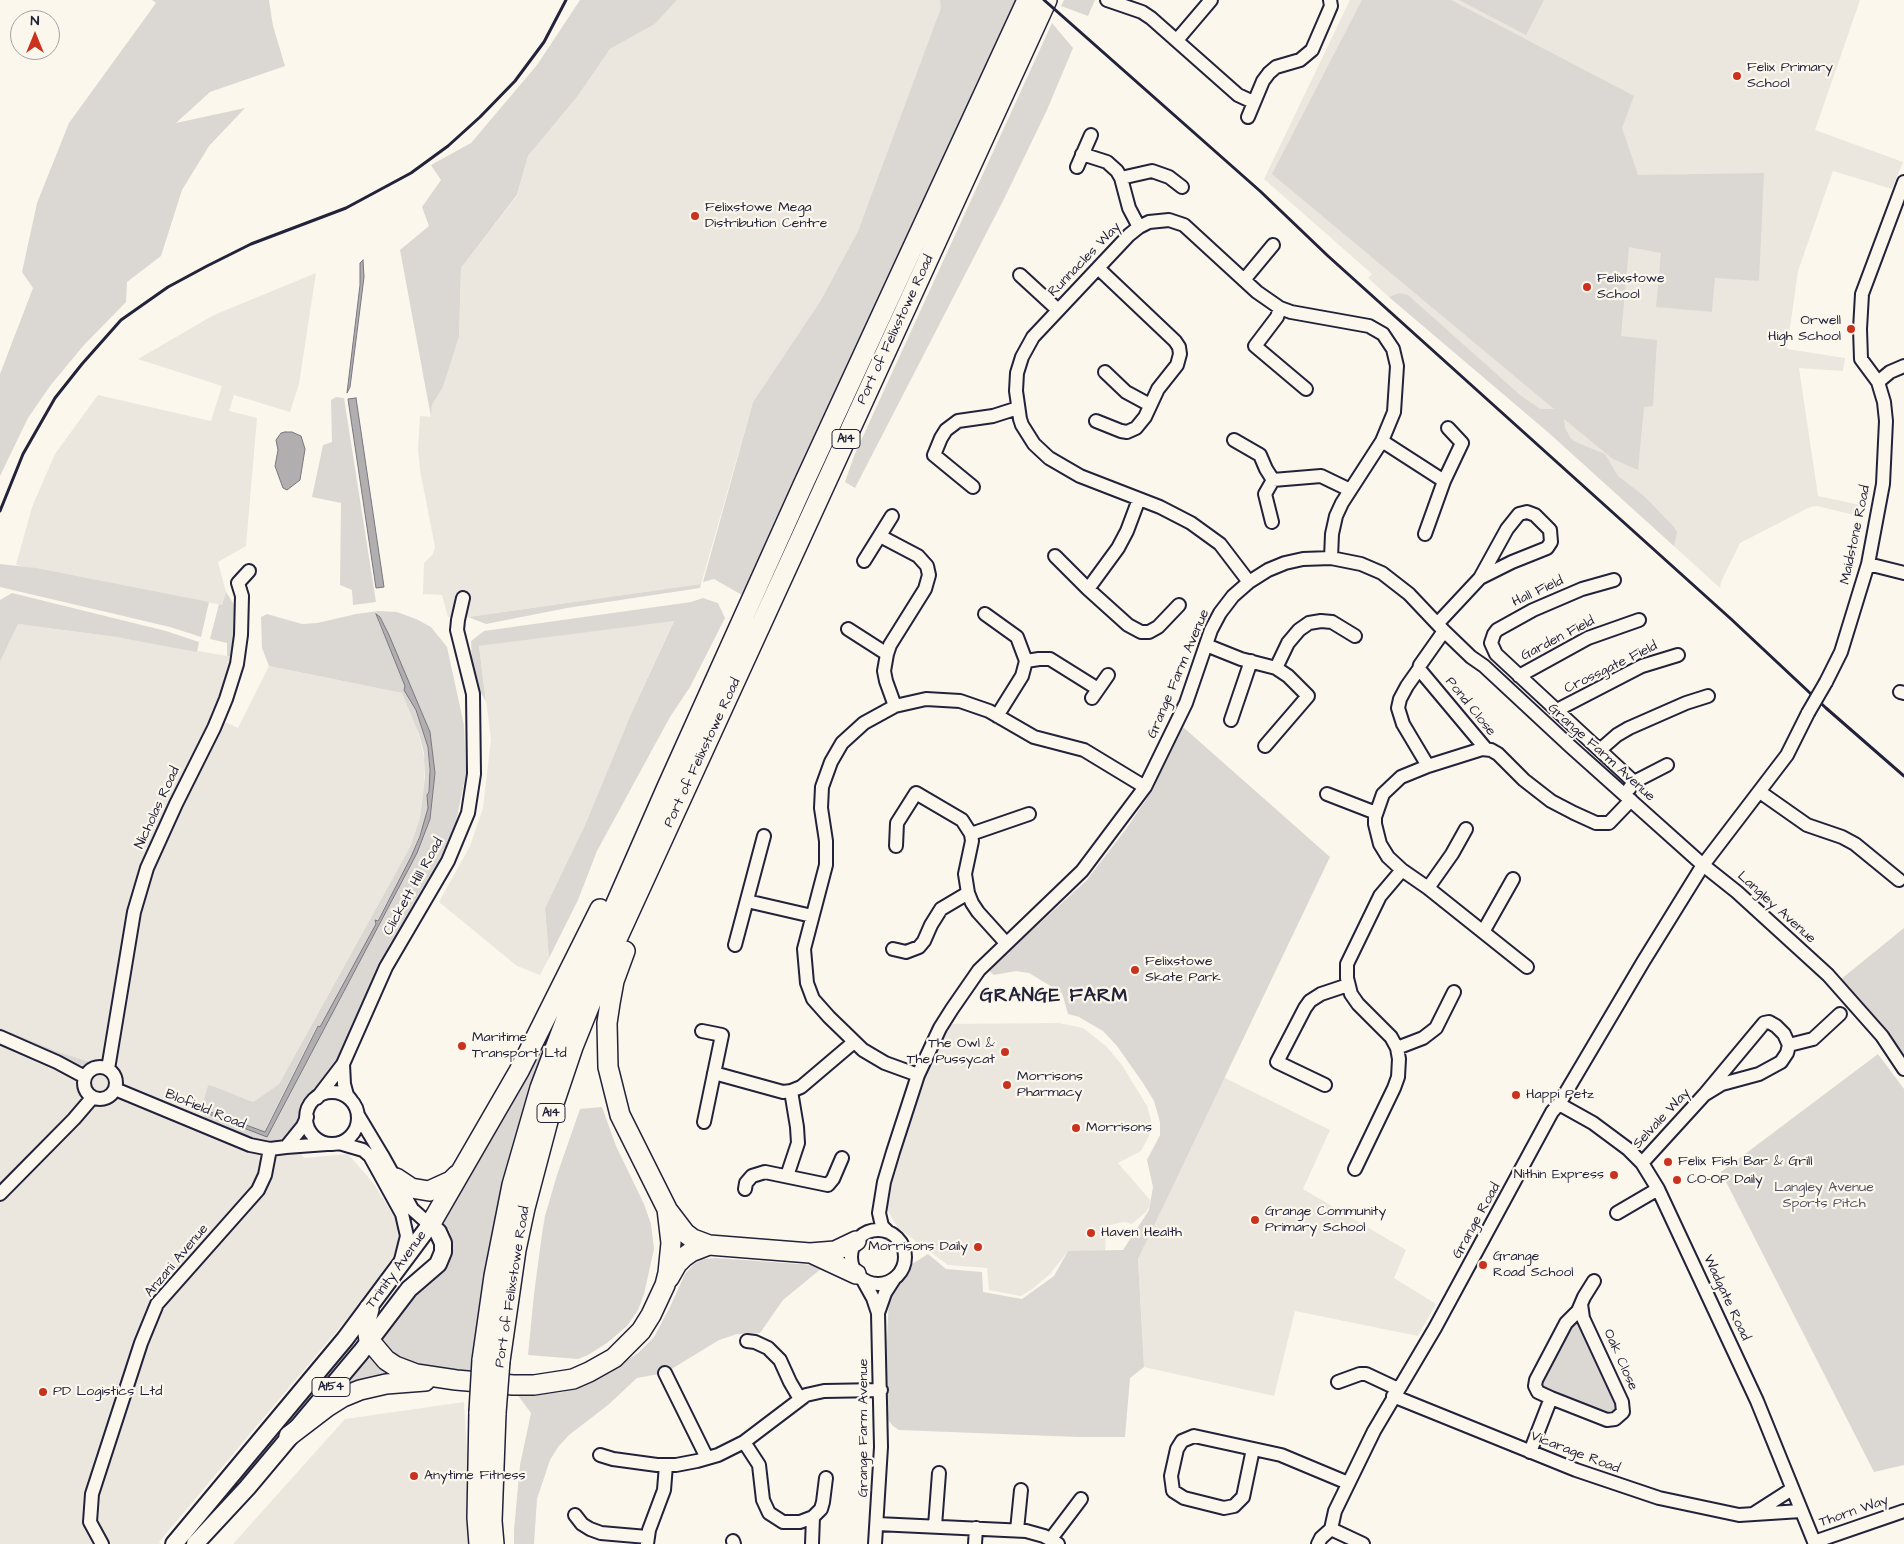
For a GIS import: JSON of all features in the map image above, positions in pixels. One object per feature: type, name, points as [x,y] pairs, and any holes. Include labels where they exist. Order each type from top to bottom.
[{"type":"highway","name":"Port of Felixstowe Road","points":[[479,1544],[477,1518],[488,1413],[494,1276],[510,1194],[540,1088],[571,1006],[667,787],[803,485],[1027,0]]},
{"type":"highway","name":"Port of Felixstowe Road","points":[[491,1360],[525,1208],[548,1121],[572,1047],[612,950],[1047,0]]},
{"type":"highway","points":[[430,1225],[519,1071],[635,839],[667,787]]},
{"type":"highway","points":[[646,878],[634,925],[614,981],[607,1023],[608,1067],[620,1115],[673,1220],[693,1239],[709,1245],[810,1253],[842,1250],[859,1238]]},
{"type":"highway","points":[[396,1178],[411,1188],[429,1190],[451,1181],[460,1171]]},
{"type":"highway","points":[[665,1285],[671,1243],[667,1209]]},
{"type":"highway","points":[[369,1309],[366,1321],[369,1340],[381,1355],[400,1368],[416,1374],[456,1380],[534,1385],[573,1379],[614,1358],[641,1331],[651,1316],[677,1264],[691,1252],[709,1245]]},
{"type":"highway","points":[[810,1253],[860,1277]]},
{"type":"highway","points":[[289,1436],[327,1407],[343,1397],[360,1390],[411,1381],[456,1380]]},
{"type":"highway","name":"Port of Felixstowe Road","points":[[488,1413],[494,1544]]},
{"type":"main road","name":"Trinity Avenue","points":[[174,1544],[369,1309],[430,1225],[442,1238],[443,1243],[441,1259],[436,1268],[409,1289],[361,1352],[247,1488],[195,1544]]},
{"type":"street","points":[[1107,0],[1131,4],[1152,18],[1238,95],[1253,102]]},
{"type":"street","points":[[1177,40],[1211,0]]},
{"type":"street","points":[[1248,117],[1253,102],[1269,73],[1276,67],[1300,60],[1312,50],[1325,20],[1330,0]]},
{"type":"street","points":[[1076,167],[1091,136]]},
{"type":"street","points":[[1082,154],[1107,162],[1121,178],[1129,208],[1139,227]]},
{"type":"street","points":[[1121,178],[1152,171],[1169,176],[1182,187]]},
{"type":"street","name":"Maidstone Road","points":[[1703,865],[1787,755],[1842,652],[1868,564],[1883,484],[1886,443],[1884,402],[1878,382],[1861,359],[1862,294],[1904,182]]},
{"type":"street","name":"Runnacles Way","points":[[1249,582],[1224,549],[1208,534],[1180,516],[1080,476],[1049,458],[1034,444],[1022,425],[1018,408],[1017,381],[1022,357],[1033,336],[1139,227],[1149,222],[1162,220],[1176,221],[1184,225],[1268,301],[1280,308],[1369,326],[1383,334],[1388,340],[1396,357],[1397,386],[1394,412],[1382,441],[1342,503],[1334,525],[1331,558]]},
{"type":"street","points":[[1244,280],[1274,245]]},
{"type":"street","points":[[1096,421],[1122,431],[1131,430],[1141,423],[1162,382],[1177,365],[1180,354],[1179,347],[1175,341],[1098,268]]},
{"type":"street","points":[[1020,275],[1058,310]]},
{"type":"street","points":[[1280,308],[1277,317],[1255,346],[1306,389]]},
{"type":"street","points":[[1878,382],[1890,372],[1904,366]]},
{"type":"street","points":[[1105,372],[1126,392],[1150,405]]},
{"type":"street","points":[[973,488],[934,455],[941,438],[946,430],[958,422],[993,416],[1018,408]]},
{"type":"street","points":[[1425,534],[1444,481],[1462,443],[1448,428]]},
{"type":"street","points":[[1234,440],[1260,455],[1266,470],[1273,480]]},
{"type":"street","points":[[1382,441],[1444,481]]},
{"type":"street","points":[[1273,480],[1321,476],[1350,490]]},
{"type":"street","points":[[1272,522],[1266,494],[1273,480]]},
{"type":"street","points":[[1088,588],[1118,548],[1127,531],[1139,499]]},
{"type":"street","points":[[1428,766],[1403,724],[1398,708],[1400,699],[1419,669],[1441,627],[1480,578],[1511,523],[1519,514],[1531,513],[1548,526],[1552,538],[1550,546],[1480,578]]},
{"type":"street","points":[[864,561],[892,516]]},
{"type":"street","points":[[880,536],[918,556],[927,566],[929,576],[925,589],[886,654],[884,670],[895,706]]},
{"type":"street","points":[[1056,556],[1128,625],[1141,632],[1149,632],[1158,627],[1179,605]]},
{"type":"street","name":"Grange Farm Avenue","points":[[859,1238],[879,1213],[884,1182],[892,1152],[918,1075],[940,1028],[979,970],[1082,871],[1145,787],[1186,703],[1206,645],[1220,613],[1233,596],[1249,582],[1268,570],[1285,563],[1303,559],[1331,558],[1354,562],[1382,573],[1410,594],[1471,657],[1484,666],[1547,726],[1703,865]]},
{"type":"street","points":[[1868,564],[1904,573]]},
{"type":"street","name":"Nicholas Road","points":[[108,1069],[134,912],[147,868],[226,699],[237,664],[241,636],[242,596],[238,584],[250,571]]},
{"type":"street","name":"Hall Field","points":[[1494,652],[1492,639],[1497,630],[1503,626],[1564,595],[1614,580]]},
{"type":"street","name":"Clickett Hill Road","points":[[317,1098],[343,1064],[386,967],[448,861],[468,813],[474,774],[473,704],[457,630],[463,598]]},
{"type":"street","points":[[985,614],[1017,637],[1026,661],[1022,676],[997,716]]},
{"type":"street","name":"Garden Field","points":[[1519,676],[1588,638],[1639,620]]},
{"type":"street","points":[[1276,668],[1288,643],[1299,630],[1309,623],[1332,622],[1355,636]]},
{"type":"street","points":[[848,629],[886,654]]},
{"type":"street","points":[[1206,645],[1276,668],[1288,676],[1308,696],[1265,746]]},
{"type":"street","points":[[1484,666],[1494,652]]},
{"type":"street","name":"Grange Farm Avenue","points":[[1494,652],[1634,782]]},
{"type":"street","name":"Crossgate Field","points":[[1557,710],[1630,672],[1657,660],[1678,655]]},
{"type":"street","points":[[1026,661],[1040,658],[1050,660],[1095,694],[1108,675]]},
{"type":"street","points":[[1231,720],[1251,661]]},
{"type":"street","name":"Pond Close","points":[[1376,813],[1383,794],[1392,784],[1406,775],[1428,766],[1486,749],[1419,669]]},
{"type":"street","points":[[1600,749],[1617,735],[1635,725],[1686,703],[1708,696]]},
{"type":"street","points":[[918,1075],[874,1057],[854,1042],[829,1018],[813,999],[807,983],[804,949],[826,865],[826,841],[821,797],[827,769],[850,734],[869,720],[895,706],[926,699],[953,700],[979,707],[1034,738],[1076,747],[1090,753],[1145,787]]},
{"type":"street","points":[[1486,749],[1498,754],[1524,780],[1551,801],[1596,823],[1609,823],[1628,797],[1634,782],[1667,765]]},
{"type":"street","points":[[1760,792],[1807,825],[1842,837],[1854,844],[1899,880]]},
{"type":"street","points":[[896,846],[897,823],[916,793],[962,820],[971,834],[972,849],[965,874],[972,904],[1006,943]]},
{"type":"street","points":[[1327,794],[1376,813],[1375,824],[1380,844],[1388,857],[1402,870],[1428,888],[1527,967]]},
{"type":"street","points":[[971,834],[1028,814]]},
{"type":"street","points":[[1428,888],[1452,854],[1466,829]]},
{"type":"street","points":[[735,945],[764,836]]},
{"type":"street","name":"Langley Avenue","points":[[1703,865],[1737,892],[1828,975],[1882,1036],[1904,1069]]},
{"type":"street","name":"Grange Road","points":[[1318,1544],[1321,1538],[1331,1529],[1335,1511],[1396,1392],[1434,1328],[1552,1112],[1559,1104],[1703,865]]},
{"type":"street","points":[[1355,1169],[1397,1081],[1399,1066],[1397,1048],[1388,1034],[1354,998],[1348,985],[1347,964],[1350,954],[1383,891],[1402,870]]},
{"type":"street","points":[[1483,932],[1513,879]]},
{"type":"street","points":[[893,949],[906,952],[919,947],[941,909],[968,892]]},
{"type":"street","points":[[747,901],[812,916]]},
{"type":"street","points":[[1325,1085],[1277,1062],[1310,1001],[1321,994],[1348,985]]},
{"type":"street","points":[[1397,1048],[1423,1038],[1436,1028],[1454,992]]},
{"type":"street","points":[[1789,1045],[1813,1039],[1840,1014]]},
{"type":"street","name":"Selvale Way","points":[[1642,1163],[1704,1095],[1764,1023],[1769,1022],[1784,1034],[1789,1045],[1785,1058],[1771,1068],[1753,1076],[1722,1084],[1704,1095]]},
{"type":"street","points":[[702,1031],[722,1035],[704,1122]]},
{"type":"street","points":[[0,1037],[57,1062],[85,1077]]},
{"type":"street","points":[[714,1073],[782,1092],[791,1091],[801,1087],[854,1042]]},
{"type":"street","points":[[343,1064],[347,1095],[412,1209],[430,1225]]},
{"type":"street","points":[[94,1068],[108,1069],[115,1078],[113,1094],[106,1099],[92,1098],[84,1089],[85,1077],[94,1068]]},
{"type":"street","name":"Blofield Road","points":[[115,1089],[250,1145],[270,1149],[336,1143]]},
{"type":"street","points":[[787,1176],[798,1143],[791,1091]]},
{"type":"street","points":[[286,1147],[303,1126],[308,1110],[317,1098],[323,1094],[337,1093],[343,1095],[356,1110],[356,1129],[346,1140],[336,1143]]},
{"type":"street","points":[[0,1194],[74,1119],[92,1098]]},
{"type":"street","name":"Wadgate Road","points":[[1559,1104],[1606,1131],[1628,1149],[1642,1163],[1658,1189],[1757,1401],[1814,1543]]},
{"type":"street","points":[[306,1117],[307,1125],[316,1139],[363,1150],[370,1156],[402,1214],[407,1236],[400,1265]]},
{"type":"street","name":"Anzani Avenue","points":[[102,1544],[90,1522],[92,1494],[141,1343],[157,1304],[258,1190],[265,1175],[270,1149]]},
{"type":"street","points":[[745,1189],[746,1183],[756,1174],[770,1172],[828,1185],[833,1179],[842,1158]]},
{"type":"street","points":[[1617,1213],[1658,1189]]},
{"type":"street","points":[[879,1213],[882,1226],[897,1238],[903,1247],[905,1255],[902,1269],[896,1277],[884,1284],[869,1283],[860,1277],[852,1266],[852,1249],[859,1238],[870,1231],[888,1232]]},
{"type":"street","name":"Grange Farm Avenue","points":[[860,1277],[873,1298],[878,1313],[881,1447],[875,1544]]},
{"type":"street","name":"Grange Farm Avenue","points":[[878,1313],[885,1294],[896,1277]]},
{"type":"street","name":"Oak Close","points":[[1580,1304],[1583,1318],[1622,1402],[1623,1412],[1615,1419],[1608,1420],[1551,1398],[1538,1392],[1535,1386],[1536,1380],[1566,1323],[1575,1314],[1580,1304],[1594,1281]]},
{"type":"street","points":[[747,1340],[762,1345],[780,1360],[800,1399]]},
{"type":"street","points":[[666,1373],[707,1458]]},
{"type":"street","name":"Vicarage Road","points":[[1338,1382],[1360,1374],[1376,1377],[1396,1392],[1530,1452],[1606,1482],[1659,1498],[1734,1514],[1751,1515],[1801,1511]]},
{"type":"street","points":[[600,1455],[614,1459],[666,1465],[686,1464],[707,1458],[744,1442],[806,1395],[824,1391],[881,1390]]},
{"type":"street","points":[[1530,1452],[1551,1398]]},
{"type":"street","points":[[1253,1449],[1243,1497],[1234,1506],[1224,1508],[1184,1498],[1173,1491],[1170,1476],[1179,1444],[1186,1438],[1199,1437],[1253,1449],[1294,1459],[1348,1484]]},
{"type":"street","points":[[744,1442],[759,1465],[763,1500],[769,1512],[783,1522],[800,1522],[813,1517],[821,1509],[826,1478]]},
{"type":"street","points":[[575,1515],[582,1524],[601,1533],[647,1540],[664,1490],[666,1465]]},
{"type":"street","points":[[935,1526],[939,1473]]},
{"type":"street","points":[[1751,1515],[1792,1489]]},
{"type":"street","points":[[1017,1530],[1021,1490]]},
{"type":"street","points":[[877,1524],[1017,1530],[1035,1533],[1054,1542],[1081,1499]]},
{"type":"street","name":"Thorn Way","points":[[1814,1543],[1904,1511]]},
{"type":"street","points":[[812,1544],[813,1517]]},
{"type":"street","points":[[976,1528],[976,1544]]},
{"type":"street","points":[[1331,1529],[1363,1544]]},
{"type":"shaded area","points":[[677,0],[940,0],[942,8],[858,231],[821,300],[753,402],[701,584],[468,617],[448,617],[442,595],[423,594],[424,563],[433,554],[435,547],[420,470],[418,449],[420,416],[431,417],[432,405],[443,387],[459,337],[461,268],[517,196],[528,156],[577,97],[610,49],[655,24]]},
{"type":"shaded area","name":"Felixstowe School","points":[[1350,0],[1860,0],[1815,130],[1903,162],[1892,189],[1833,171],[1798,271],[1787,349],[1845,358],[1843,371],[1799,368],[1818,496],[1865,506],[1862,517],[1817,506],[1810,507],[1740,543],[1721,582],[1720,588],[1549,433],[1389,297],[1368,278],[1372,274],[1264,179]]},
{"type":"shaded area","points":[[363,260],[364,277],[350,387],[347,393],[360,285],[360,263]]},
{"type":"shaded area","points":[[316,273],[299,384],[290,412],[234,395],[229,411],[257,418],[246,546],[218,562],[226,592],[222,605],[16,565],[32,507],[55,454],[98,395],[211,421],[222,386],[138,359],[214,315]]},
{"type":"shaded area","points":[[356,398],[384,587],[376,588],[348,399]]},
{"type":"shaded area","points":[[292,432],[301,436],[305,449],[300,480],[287,490],[283,488],[275,466],[278,450],[276,440],[281,433]]},
{"type":"shaded area","points":[[376,614],[380,617],[389,635],[430,732],[435,773],[430,819],[417,853],[267,1137],[213,1116],[205,1110],[265,1132],[318,1026],[320,1027],[376,924],[375,920],[378,921],[411,857],[420,836],[428,808],[427,795],[429,792],[430,770],[428,747],[416,710],[404,690],[405,686]]},
{"type":"shaded area","points":[[674,620],[631,714],[585,825],[545,908],[549,958],[540,975],[517,966],[439,902],[470,846],[483,808],[491,739],[479,646]]},
{"type":"shaded area","points":[[18,624],[116,637],[233,657],[225,684],[210,715],[238,728],[269,666],[402,693],[417,728],[425,760],[420,818],[410,847],[279,1084],[253,1102],[208,1085],[202,1106],[203,1114],[290,1134],[304,1158],[348,1154],[374,1184],[396,1219],[399,1248],[362,1301],[159,1542],[161,1544],[0,1544],[0,662]]},
{"type":"shaded area","points":[[1059,1023],[1083,1028],[1106,1046],[1122,1065],[1147,1106],[1151,1120],[1149,1136],[1141,1151],[1118,1163],[1150,1200],[1149,1207],[1132,1224],[1124,1222],[1106,1226],[1105,1252],[1068,1251],[1050,1274],[1021,1296],[989,1290],[987,1268],[948,1265],[898,1228],[888,1211],[888,1187],[915,1096],[948,1024]]},
{"type":"shaded area","name":"Grange Community Primary School","points":[[1223,1077],[1330,1130],[1303,1189],[1406,1250],[1394,1278],[1436,1304],[1418,1336],[1295,1311],[1274,1396],[1144,1367],[1138,1259]]},
{"type":"shaded area","points":[[464,1402],[472,1544],[233,1544],[345,1419]]},
{"type":"green space","points":[[152,0],[269,0],[273,26],[285,66],[210,92],[176,123],[245,108],[209,146],[182,190],[161,256],[127,282],[126,302],[83,346],[50,386],[28,418],[0,476],[0,374],[33,288],[22,272],[37,203],[69,123],[156,3]]},
{"type":"green space","points":[[580,0],[677,0],[655,24],[610,49],[577,97],[528,156],[517,195],[461,268],[459,337],[443,387],[432,405],[431,417],[400,250],[429,226],[422,207],[441,180],[431,165],[471,143],[537,65]]},
{"type":"green space","points":[[940,0],[1017,0],[742,595],[714,579],[703,582],[753,402],[821,300],[858,231],[941,8]]},
{"type":"green space","points":[[1064,0],[1095,0],[1088,16],[1061,6]]},
{"type":"green space","name":"Felixstowe School","points":[[1362,0],[1451,0],[1634,96],[1622,128],[1638,175],[1764,173],[1759,281],[1715,278],[1712,312],[1656,307],[1661,253],[1629,247],[1621,336],[1657,340],[1653,406],[1644,407],[1638,470],[1613,459],[1564,419],[1565,428],[1571,439],[1605,454],[1618,476],[1644,496],[1674,527],[1677,532],[1674,546],[1549,433],[1389,297],[1399,293],[1408,295],[1520,395],[1540,409],[1554,409],[1272,174]]},
{"type":"green space","points":[[1459,0],[1544,0],[1526,35]]},
{"type":"green space","points":[[1052,23],[1073,48],[1047,110],[1005,197],[855,488],[845,482],[854,456]]},
{"type":"green space","points":[[336,397],[344,398],[376,602],[353,605],[352,590],[340,585],[341,503],[312,497],[323,445],[332,442],[331,400]]},
{"type":"green space","points":[[0,564],[36,568],[209,602],[201,637],[170,627],[0,587]]},
{"type":"green space","points":[[701,584],[700,588],[567,608],[486,624],[468,617]]},
{"type":"green space","points":[[226,592],[235,606],[233,657],[227,656],[227,643],[210,639],[219,604],[222,605]]},
{"type":"green space","points":[[12,593],[166,631],[199,642],[197,652],[116,637],[18,624],[0,662],[0,600]]},
{"type":"green space","points":[[703,598],[718,603],[725,618],[690,687],[670,717],[597,851],[578,900],[549,958],[545,908],[585,825],[631,714],[674,621],[479,646],[486,702],[479,689],[472,662],[471,641],[484,631],[691,602]]},
{"type":"green space","points":[[378,611],[397,612],[431,627],[447,647],[464,725],[466,773],[456,822],[437,866],[388,955],[351,1039],[333,1070],[303,1104],[297,1125],[287,1137],[268,1142],[253,1139],[206,1119],[202,1106],[208,1085],[253,1102],[279,1084],[410,847],[420,818],[425,777],[424,753],[419,734],[402,693],[269,666],[262,648],[261,617],[267,614],[302,624],[317,623]],"holes":[[[380,617],[430,732],[435,773],[430,819],[392,901],[267,1137],[209,1111],[264,1132],[317,1026],[320,1027],[376,924],[375,920],[377,921],[411,857],[424,824],[428,808],[427,795],[430,782],[428,747],[416,710],[405,690],[406,686],[378,621]]]},
{"type":"green space","points":[[1183,727],[1330,857],[1138,1259],[1144,1367],[1130,1378],[1125,1437],[899,1430],[884,1415],[889,1293],[903,1277],[909,1266],[928,1254],[946,1269],[982,1272],[983,1292],[1022,1299],[1054,1276],[1068,1251],[1123,1250],[1149,1210],[1153,1187],[1147,1160],[1160,1135],[1160,1122],[1154,1101],[1143,1083],[1117,1046],[1103,1031],[1079,1017],[1068,1014],[1062,993],[1029,973],[1016,971],[994,975],[988,970],[1086,881],[1126,829],[1152,791]]},
{"type":"green space","points":[[1904,928],[1904,1054],[1840,980]]},
{"type":"green space","points":[[581,969],[474,1374],[428,1369],[397,1358],[376,1337],[411,1294],[443,1269],[451,1258],[453,1242],[449,1230],[439,1220],[531,1070]]},
{"type":"green space","points":[[0,1028],[61,1053],[90,1062],[85,1065],[75,1065],[0,1038]]},
{"type":"green space","name":"Langley Avenue Sports Pitch","points":[[1878,1054],[1904,1089],[1904,1465],[1874,1472],[1721,1172]]},
{"type":"green space","points":[[602,1107],[616,1146],[644,1204],[651,1224],[654,1249],[644,1294],[638,1310],[627,1326],[607,1343],[588,1355],[578,1359],[528,1355],[542,1234],[545,1216],[557,1175],[580,1109]]},
{"type":"green space","points":[[716,1258],[814,1265],[822,1268],[783,1300],[760,1333],[737,1334],[719,1340],[665,1373],[637,1378],[608,1405],[569,1435],[550,1460],[537,1499],[534,1544],[514,1544],[520,1465],[531,1413],[516,1393],[537,1395],[563,1392],[602,1377],[638,1353],[654,1337],[685,1274],[694,1264],[703,1259]]},
{"type":"green space","points":[[1579,1321],[1620,1402],[1614,1417],[1543,1393],[1539,1380],[1572,1322]]},
{"type":"green space","points":[[368,1348],[397,1372],[391,1375],[380,1375],[341,1389]]},
{"type":"railway","points":[[0,511],[23,454],[55,398],[121,320],[168,287],[207,266],[251,244],[346,208],[411,173],[448,146],[515,81],[544,42],[566,0]]},
{"type":"railway","points":[[1044,0],[1260,191],[1328,256],[1731,619],[1826,708],[1904,776]]},
{"type":"place","name":"Felix Primary School","points":[[1737,76]]},
{"type":"place","name":"Felixstowe Mega Distribution Centre","points":[[695,216]]},
{"type":"place","name":"Felixstowe School","points":[[1587,287]]},
{"type":"place","name":"Orwell High School","points":[[1851,329]]},
{"type":"place","name":"Felixstowe Skate Park","points":[[1135,970]]},
{"type":"place","name":"Maritime Transport Ltd","points":[[462,1046]]},
{"type":"place","name":"The Owl & The Pussycat","points":[[1005,1052]]},
{"type":"place","name":"Morrisons Pharmacy","points":[[1007,1085]]},
{"type":"place","name":"Happi Petz","points":[[1516,1095]]},
{"type":"place","name":"Morrisons","points":[[1076,1128]]},
{"type":"place","name":"Felix Fish Bar & Grill","points":[[1668,1162]]},
{"type":"place","name":"Nithin Express","points":[[1614,1175]]},
{"type":"place","name":"CO-OP Daily","points":[[1677,1180]]},
{"type":"place","name":"Grange Community Primary School","points":[[1255,1220]]},
{"type":"place","name":"Haven Health","points":[[1091,1233]]},
{"type":"place","name":"Morrisons Daily","points":[[978,1247]]},
{"type":"place","name":"Grange Road School","points":[[1483,1265]]},
{"type":"place","name":"PD Logistics Ltd","points":[[43,1392]]},
{"type":"place","name":"Anytime Fitness","points":[[414,1476]]},
{"type":"district","name":"GRANGE FARM","points":[[1054,997]]}]
